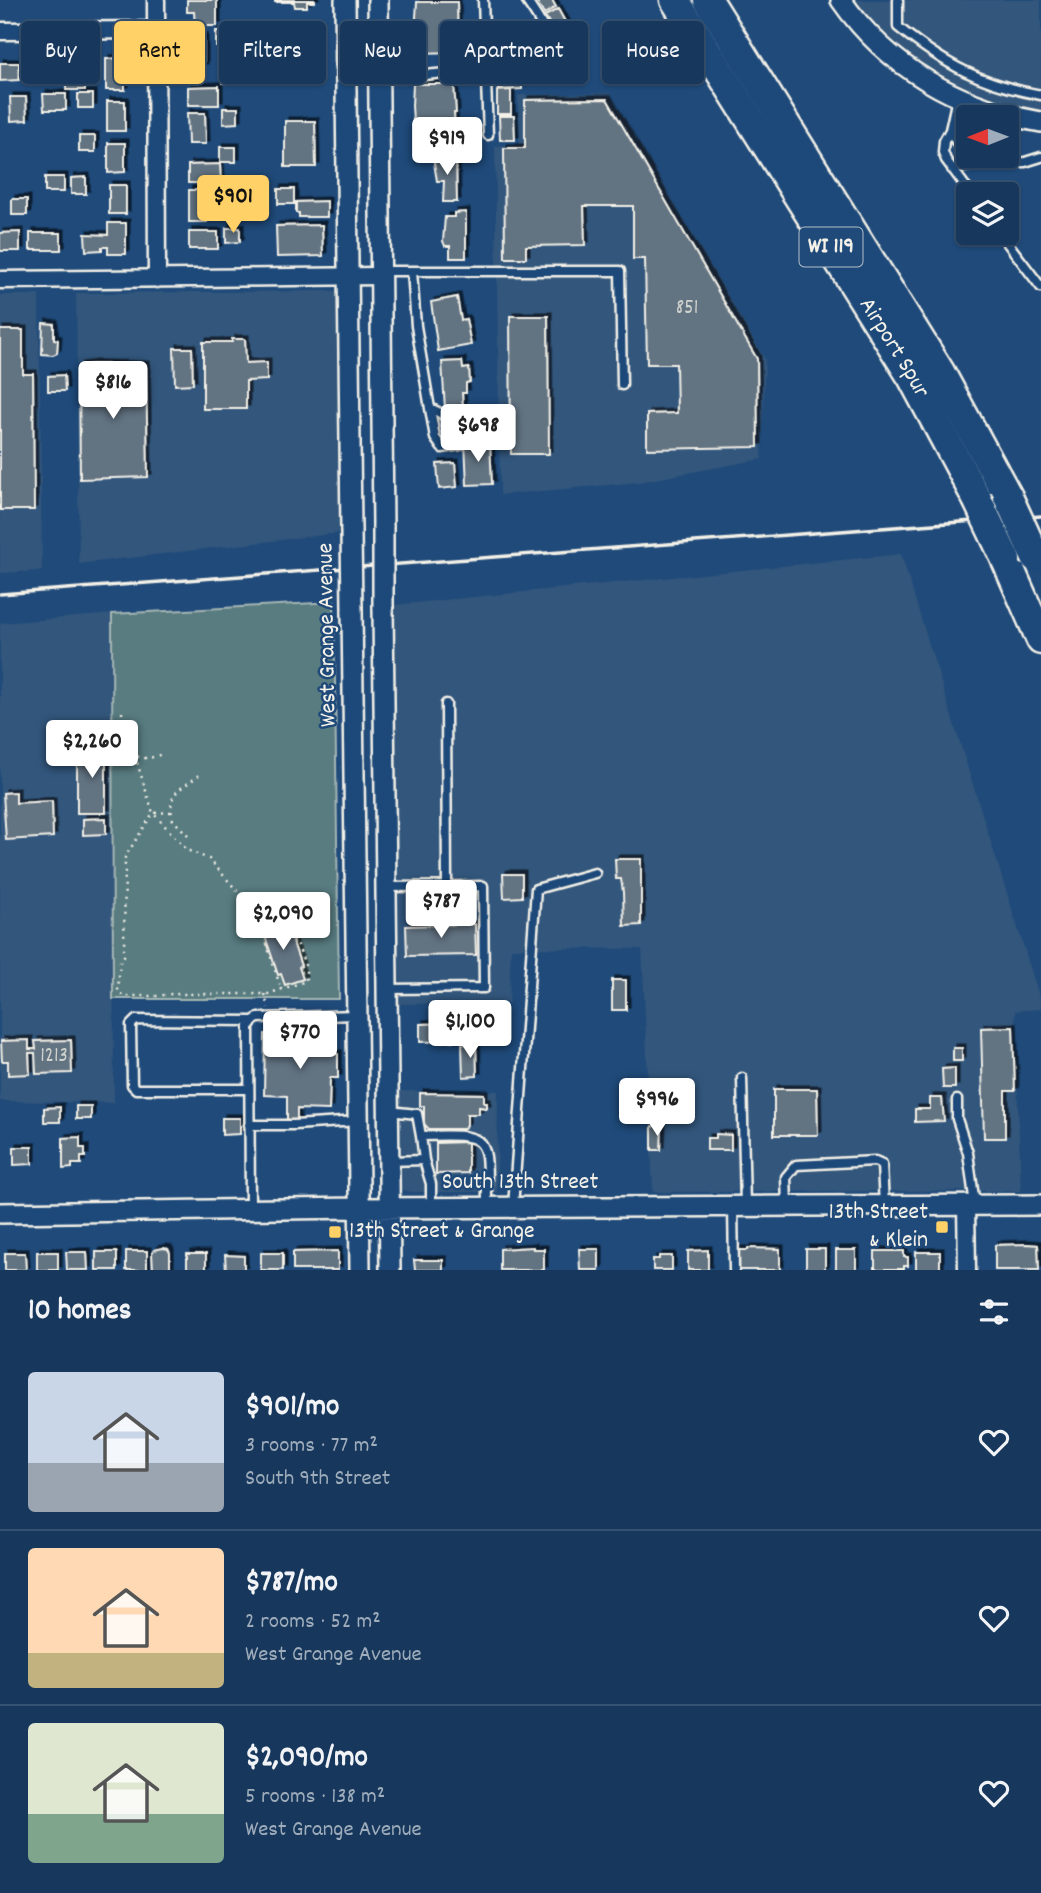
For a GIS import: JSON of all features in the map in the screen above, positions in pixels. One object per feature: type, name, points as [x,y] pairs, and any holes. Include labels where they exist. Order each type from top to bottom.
[{"type":"highway","name":"Airport Spur","points":[[674,0],[912,377],[977,499],[1041,640]]},
{"type":"highway","name":"Airport Spur","points":[[708,0],[940,372],[1008,497],[1039,563]]},
{"type":"street","points":[[156,0],[156,21]]},
{"type":"street","points":[[841,0],[853,18],[888,53],[920,78],[957,98],[1008,117],[1041,122]]},
{"type":"street","points":[[345,8],[378,8]]},
{"type":"street","name":"West Grange Avenue","points":[[345,8],[360,1270]]},
{"type":"street","points":[[0,32],[114,31]]},
{"type":"street","points":[[156,84],[157,279]]},
{"type":"street","points":[[378,84],[390,1270]]},
{"type":"street","points":[[0,281],[380,274]]},
{"type":"street","points":[[356,888],[386,887]]},
{"type":"street","points":[[358,1086],[388,1086]]},
{"type":"street","points":[[967,1270],[970,1205]]},
{"type":"street","name":"South 13th Street","points":[[0,1213],[487,1207],[1041,1205]]},
{"type":"lane","points":[[483,0],[484,21]]},
{"type":"lane","points":[[526,0],[539,21]]},
{"type":"lane","points":[[898,0],[898,27],[928,51],[969,75],[1041,95]]},
{"type":"lane","points":[[486,84],[488,135]]},
{"type":"lane","points":[[957,98],[943,152],[962,182]]},
{"type":"lane","points":[[950,130],[956,141]]},
{"type":"lane","points":[[1019,162],[1041,158]]},
{"type":"lane","points":[[953,169],[958,168]]},
{"type":"lane","points":[[1009,245],[1041,287]]},
{"type":"lane","points":[[380,274],[412,271],[620,271],[621,385]]},
{"type":"lane","points":[[412,271],[416,326],[430,408],[438,444],[442,448],[460,445],[463,438],[458,427],[443,414],[430,408]]},
{"type":"lane","points":[[446,704],[447,887]]},
{"type":"lane","points":[[513,1207],[536,889],[595,873]]},
{"type":"lane","points":[[386,887],[483,886],[484,988],[387,989]]},
{"type":"lane","points":[[249,1089],[136,1089],[132,1085],[131,1025],[136,1020],[253,1020],[356,1015]]},
{"type":"lane","points":[[250,1209],[249,1026],[253,1020]]},
{"type":"lane","points":[[734,1270],[742,1078]]},
{"type":"lane","points":[[957,1100],[957,1119],[968,1153],[970,1205]]},
{"type":"lane","points":[[388,1111],[417,1114],[424,1160],[431,1184],[431,1208]]},
{"type":"lane","points":[[249,1125],[359,1121]]},
{"type":"lane","points":[[421,1136],[462,1134],[478,1139],[486,1150],[487,1207]]},
{"type":"lane","points":[[388,1161],[424,1160]]},
{"type":"lane","points":[[787,1206],[786,1177],[796,1166],[875,1161],[882,1164],[884,1206]]},
{"type":"path","points":[[122,712],[122,734],[135,756],[153,813],[187,849],[209,859],[257,913],[281,989]]},
{"type":"path","points":[[135,756],[152,759],[162,754]]},
{"type":"path","points":[[188,835],[179,829],[171,812],[175,792],[199,775]]},
{"type":"path","points":[[153,813],[171,812]]},
{"type":"path","points":[[153,813],[125,857],[124,957],[120,962],[118,991],[123,996],[265,994],[306,981],[306,968],[288,917],[260,926]]},
{"type":"path","points":[[265,994],[269,1018]]},
{"type":"shaded area","points":[[852,0],[1041,0],[1041,112],[1019,107],[1019,105],[1004,104],[933,75],[896,47]]},
{"type":"shaded area","points":[[610,93],[765,359],[762,459],[640,482],[500,495],[495,146],[519,144],[518,95]]},
{"type":"shaded area","points":[[324,291],[340,295],[340,533],[79,564],[76,293]]},
{"type":"shaded area","points":[[0,295],[39,295],[42,571],[0,573]]},
{"type":"shaded area","points":[[901,554],[1041,1002],[1041,1009],[1015,1011],[1021,1191],[653,1192],[642,949],[511,948],[509,1003],[398,1004],[394,605]]},
{"type":"shaded area","points":[[112,614],[114,1103],[0,1101],[0,623]]},
{"type":"shaded area","points":[[397,1091],[498,1091],[497,1192],[402,1190],[399,1182]]},
{"type":"green space","points":[[334,602],[339,999],[113,999],[112,614]]},
{"type":"building","points":[[187,0],[217,0],[217,26],[205,26],[205,21],[195,21],[194,12],[187,12]]},
{"type":"building","points":[[275,0],[315,2],[307,2],[307,7],[295,7],[294,2]]},
{"type":"building","points":[[536,0],[552,0],[556,7],[544,14]]},
{"type":"building","points":[[417,2],[457,2],[457,21],[440,21],[440,52],[426,53],[426,21],[416,21]]},
{"type":"building","points":[[558,9],[565,21],[548,21],[545,16]]},
{"type":"building","points":[[216,31],[219,31],[219,47],[216,47]]},
{"type":"building","points":[[106,59],[114,59],[114,84],[125,84],[125,90],[106,90]]},
{"type":"building","points":[[0,63],[19,63],[19,80],[0,81]]},
{"type":"building","points":[[66,84],[85,84],[85,90],[66,90]]},
{"type":"building","points":[[413,84],[454,84],[455,134],[414,135]]},
{"type":"building","points":[[498,84],[522,84],[522,89],[498,90]]},
{"type":"building","points":[[219,86],[219,105],[188,105],[188,87]]},
{"type":"building","points":[[511,90],[511,114],[497,114],[497,91]]},
{"type":"building","points":[[43,94],[66,94],[66,110],[44,110]]},
{"type":"building","points":[[78,94],[93,94],[93,108],[78,108]]},
{"type":"building","points":[[10,97],[26,97],[27,120],[11,121]]},
{"type":"building","points":[[607,99],[757,359],[758,447],[647,449],[647,414],[677,413],[676,364],[647,364],[645,259],[633,259],[633,206],[584,206],[585,245],[526,246],[526,258],[505,258],[504,148],[525,148],[525,100]]},
{"type":"building","points":[[107,101],[125,101],[125,131],[107,131]]},
{"type":"building","points":[[223,108],[238,108],[238,123],[223,124]]},
{"type":"building","points":[[187,113],[205,113],[206,144],[188,144]]},
{"type":"building","points":[[499,116],[514,116],[515,140],[500,140]]},
{"type":"building","points":[[285,121],[315,121],[316,167],[285,167]]},
{"type":"building","points":[[79,136],[95,136],[95,152],[79,152]]},
{"type":"building","points":[[108,143],[125,143],[125,172],[108,173]]},
{"type":"building","points":[[220,147],[236,147],[236,162],[220,162]]},
{"type":"building","points":[[456,156],[457,202],[443,202],[444,181],[437,181],[433,157]]},
{"type":"building","points":[[220,164],[221,183],[188,183],[188,165]]},
{"type":"building","points":[[45,177],[64,177],[64,192],[45,192]]},
{"type":"building","points":[[86,177],[86,194],[71,194],[71,178]]},
{"type":"building","points":[[109,185],[126,185],[126,214],[109,214]]},
{"type":"building","points":[[230,185],[230,202],[216,202],[215,186]]},
{"type":"building","points":[[278,189],[294,189],[294,204],[278,204]]},
{"type":"building","points":[[189,190],[206,190],[207,222],[189,222]]},
{"type":"building","points":[[12,199],[27,199],[27,215],[12,215]]},
{"type":"building","points":[[327,201],[327,217],[299,217],[299,213],[296,213],[296,202]]},
{"type":"building","points":[[466,212],[466,258],[450,258],[450,246],[445,246],[443,241],[445,217]]},
{"type":"building","points":[[108,223],[126,223],[126,254],[108,254],[108,247],[86,251],[85,234],[108,235]]},
{"type":"building","points":[[322,225],[323,256],[277,257],[276,226]]},
{"type":"building","points":[[226,228],[240,228],[240,242],[226,243]]},
{"type":"building","points":[[20,232],[20,251],[0,251],[0,233]]},
{"type":"building","points":[[189,232],[218,232],[218,249],[189,249]]},
{"type":"building","points":[[30,233],[61,233],[61,250],[30,250]]},
{"type":"building","points":[[457,297],[461,320],[466,319],[471,345],[438,351],[431,302]]},
{"type":"building","points":[[510,316],[548,316],[549,454],[511,454]]},
{"type":"building","points":[[43,323],[54,324],[54,339],[58,340],[57,353],[53,355],[42,354]]},
{"type":"building","points":[[0,330],[23,330],[23,374],[33,374],[34,510],[0,510]]},
{"type":"building","points":[[232,339],[245,339],[246,363],[267,362],[267,380],[246,381],[246,409],[203,409],[203,342],[232,342]]},
{"type":"building","points":[[174,348],[192,348],[193,384],[175,385]]},
{"type":"building","points":[[462,361],[463,369],[469,368],[470,382],[466,383],[466,393],[462,393],[463,407],[445,409],[442,362]]},
{"type":"building","points":[[146,365],[148,477],[80,479],[79,366]]},
{"type":"building","points":[[64,375],[65,391],[48,391],[48,376]]},
{"type":"building","points":[[490,442],[492,484],[467,485],[465,443]]},
{"type":"building","points":[[455,463],[457,487],[439,489],[437,464]]},
{"type":"building","points":[[77,746],[106,746],[106,813],[77,813]]},
{"type":"building","points":[[16,792],[16,803],[52,801],[53,837],[6,840],[3,793]]},
{"type":"building","points":[[106,818],[106,834],[83,835],[83,819]]},
{"type":"building","points":[[615,859],[641,859],[641,925],[624,926],[623,892],[621,879],[616,879]]},
{"type":"building","points":[[503,874],[522,874],[522,897],[504,898]]},
{"type":"building","points":[[285,919],[303,979],[285,985],[281,974],[278,975],[262,927]]},
{"type":"building","points":[[475,924],[476,955],[407,956],[406,926]]},
{"type":"building","points":[[612,980],[626,980],[626,1010],[612,1010]]},
{"type":"building","points":[[453,1023],[453,1041],[420,1042],[420,1024]]},
{"type":"building","points":[[1013,1027],[1015,1091],[1005,1091],[1005,1138],[984,1138],[981,1028]]},
{"type":"building","points":[[265,1034],[331,1035],[330,1054],[338,1054],[338,1078],[330,1078],[329,1110],[297,1109],[297,1122],[287,1122],[287,1096],[264,1095]]},
{"type":"building","points":[[29,1040],[29,1049],[36,1049],[35,1041],[71,1040],[72,1073],[36,1074],[35,1053],[29,1053],[30,1074],[8,1075],[8,1061],[2,1061],[1,1041]]},
{"type":"building","points":[[476,1043],[477,1076],[463,1077],[462,1044]]},
{"type":"building","points":[[953,1048],[962,1048],[962,1061],[953,1061]]},
{"type":"building","points":[[955,1068],[955,1088],[943,1088],[942,1069]]},
{"type":"building","points":[[774,1089],[817,1089],[818,1135],[774,1135]]},
{"type":"building","points":[[420,1093],[484,1094],[487,1108],[479,1107],[479,1114],[467,1114],[467,1125],[463,1129],[429,1129],[424,1124],[424,1106],[420,1106]]},
{"type":"building","points":[[930,1098],[942,1098],[944,1121],[915,1122],[915,1109],[930,1109]]},
{"type":"building","points":[[76,1106],[91,1106],[91,1119],[76,1119]]},
{"type":"building","points":[[60,1107],[60,1122],[44,1122],[44,1108]]},
{"type":"building","points":[[222,1118],[240,1118],[240,1134],[222,1135]]},
{"type":"building","points":[[652,1126],[662,1126],[661,1150],[652,1150]]},
{"type":"building","points":[[716,1134],[731,1135],[731,1150],[707,1150],[707,1138],[716,1138]]},
{"type":"building","points":[[80,1137],[80,1148],[85,1148],[85,1157],[81,1157],[81,1164],[72,1164],[72,1168],[63,1169],[63,1138]]},
{"type":"building","points":[[468,1142],[468,1173],[436,1174],[436,1143]]},
{"type":"building","points":[[14,1147],[32,1147],[32,1164],[14,1165]]},
{"type":"building","points":[[995,1245],[1038,1245],[1039,1270],[995,1270]]},
{"type":"building","points":[[163,1248],[170,1253],[170,1270],[153,1270],[152,1253]]},
{"type":"building","points":[[500,1249],[544,1249],[544,1270],[500,1270]]},
{"type":"building","points":[[579,1249],[599,1249],[599,1270],[580,1270]]},
{"type":"building","points":[[780,1249],[780,1270],[737,1270],[737,1250]]},
{"type":"building","points":[[806,1249],[825,1249],[825,1270],[806,1270]]},
{"type":"building","points":[[708,1250],[708,1270],[688,1270],[688,1251]]},
{"type":"building","points":[[836,1250],[856,1250],[856,1270],[836,1270]]},
{"type":"building","points":[[126,1251],[147,1251],[147,1270],[126,1270]]},
{"type":"building","points":[[338,1251],[338,1270],[293,1270],[293,1252]]},
{"type":"building","points":[[875,1251],[904,1251],[904,1257],[908,1257],[908,1266],[904,1266],[904,1269],[875,1269]]},
{"type":"building","points":[[37,1252],[58,1252],[58,1270],[37,1270]]},
{"type":"building","points":[[66,1252],[87,1252],[88,1270],[67,1270]]},
{"type":"building","points":[[96,1252],[117,1252],[117,1270],[96,1270]]},
{"type":"building","points":[[916,1252],[940,1252],[940,1270],[916,1270]]},
{"type":"building","points":[[5,1253],[25,1253],[26,1270],[5,1270]]},
{"type":"building","points":[[261,1253],[283,1253],[283,1270],[261,1270]]},
{"type":"building","points":[[187,1254],[206,1254],[206,1270],[187,1270]]},
{"type":"building","points":[[225,1255],[244,1256],[244,1270],[226,1270]]},
{"type":"building","points":[[659,1256],[672,1256],[672,1270],[653,1270],[653,1259],[659,1259]]},
{"type":"building","points":[[414,1260],[443,1260],[443,1270],[415,1270]]},
{"type":"railway","points":[[0,594],[1041,516]]},
{"type":"place","name":"13th Street & Klein","points":[[942,1227]]},
{"type":"place","name":"13th Street & Grange","points":[[335,1232]]}]
